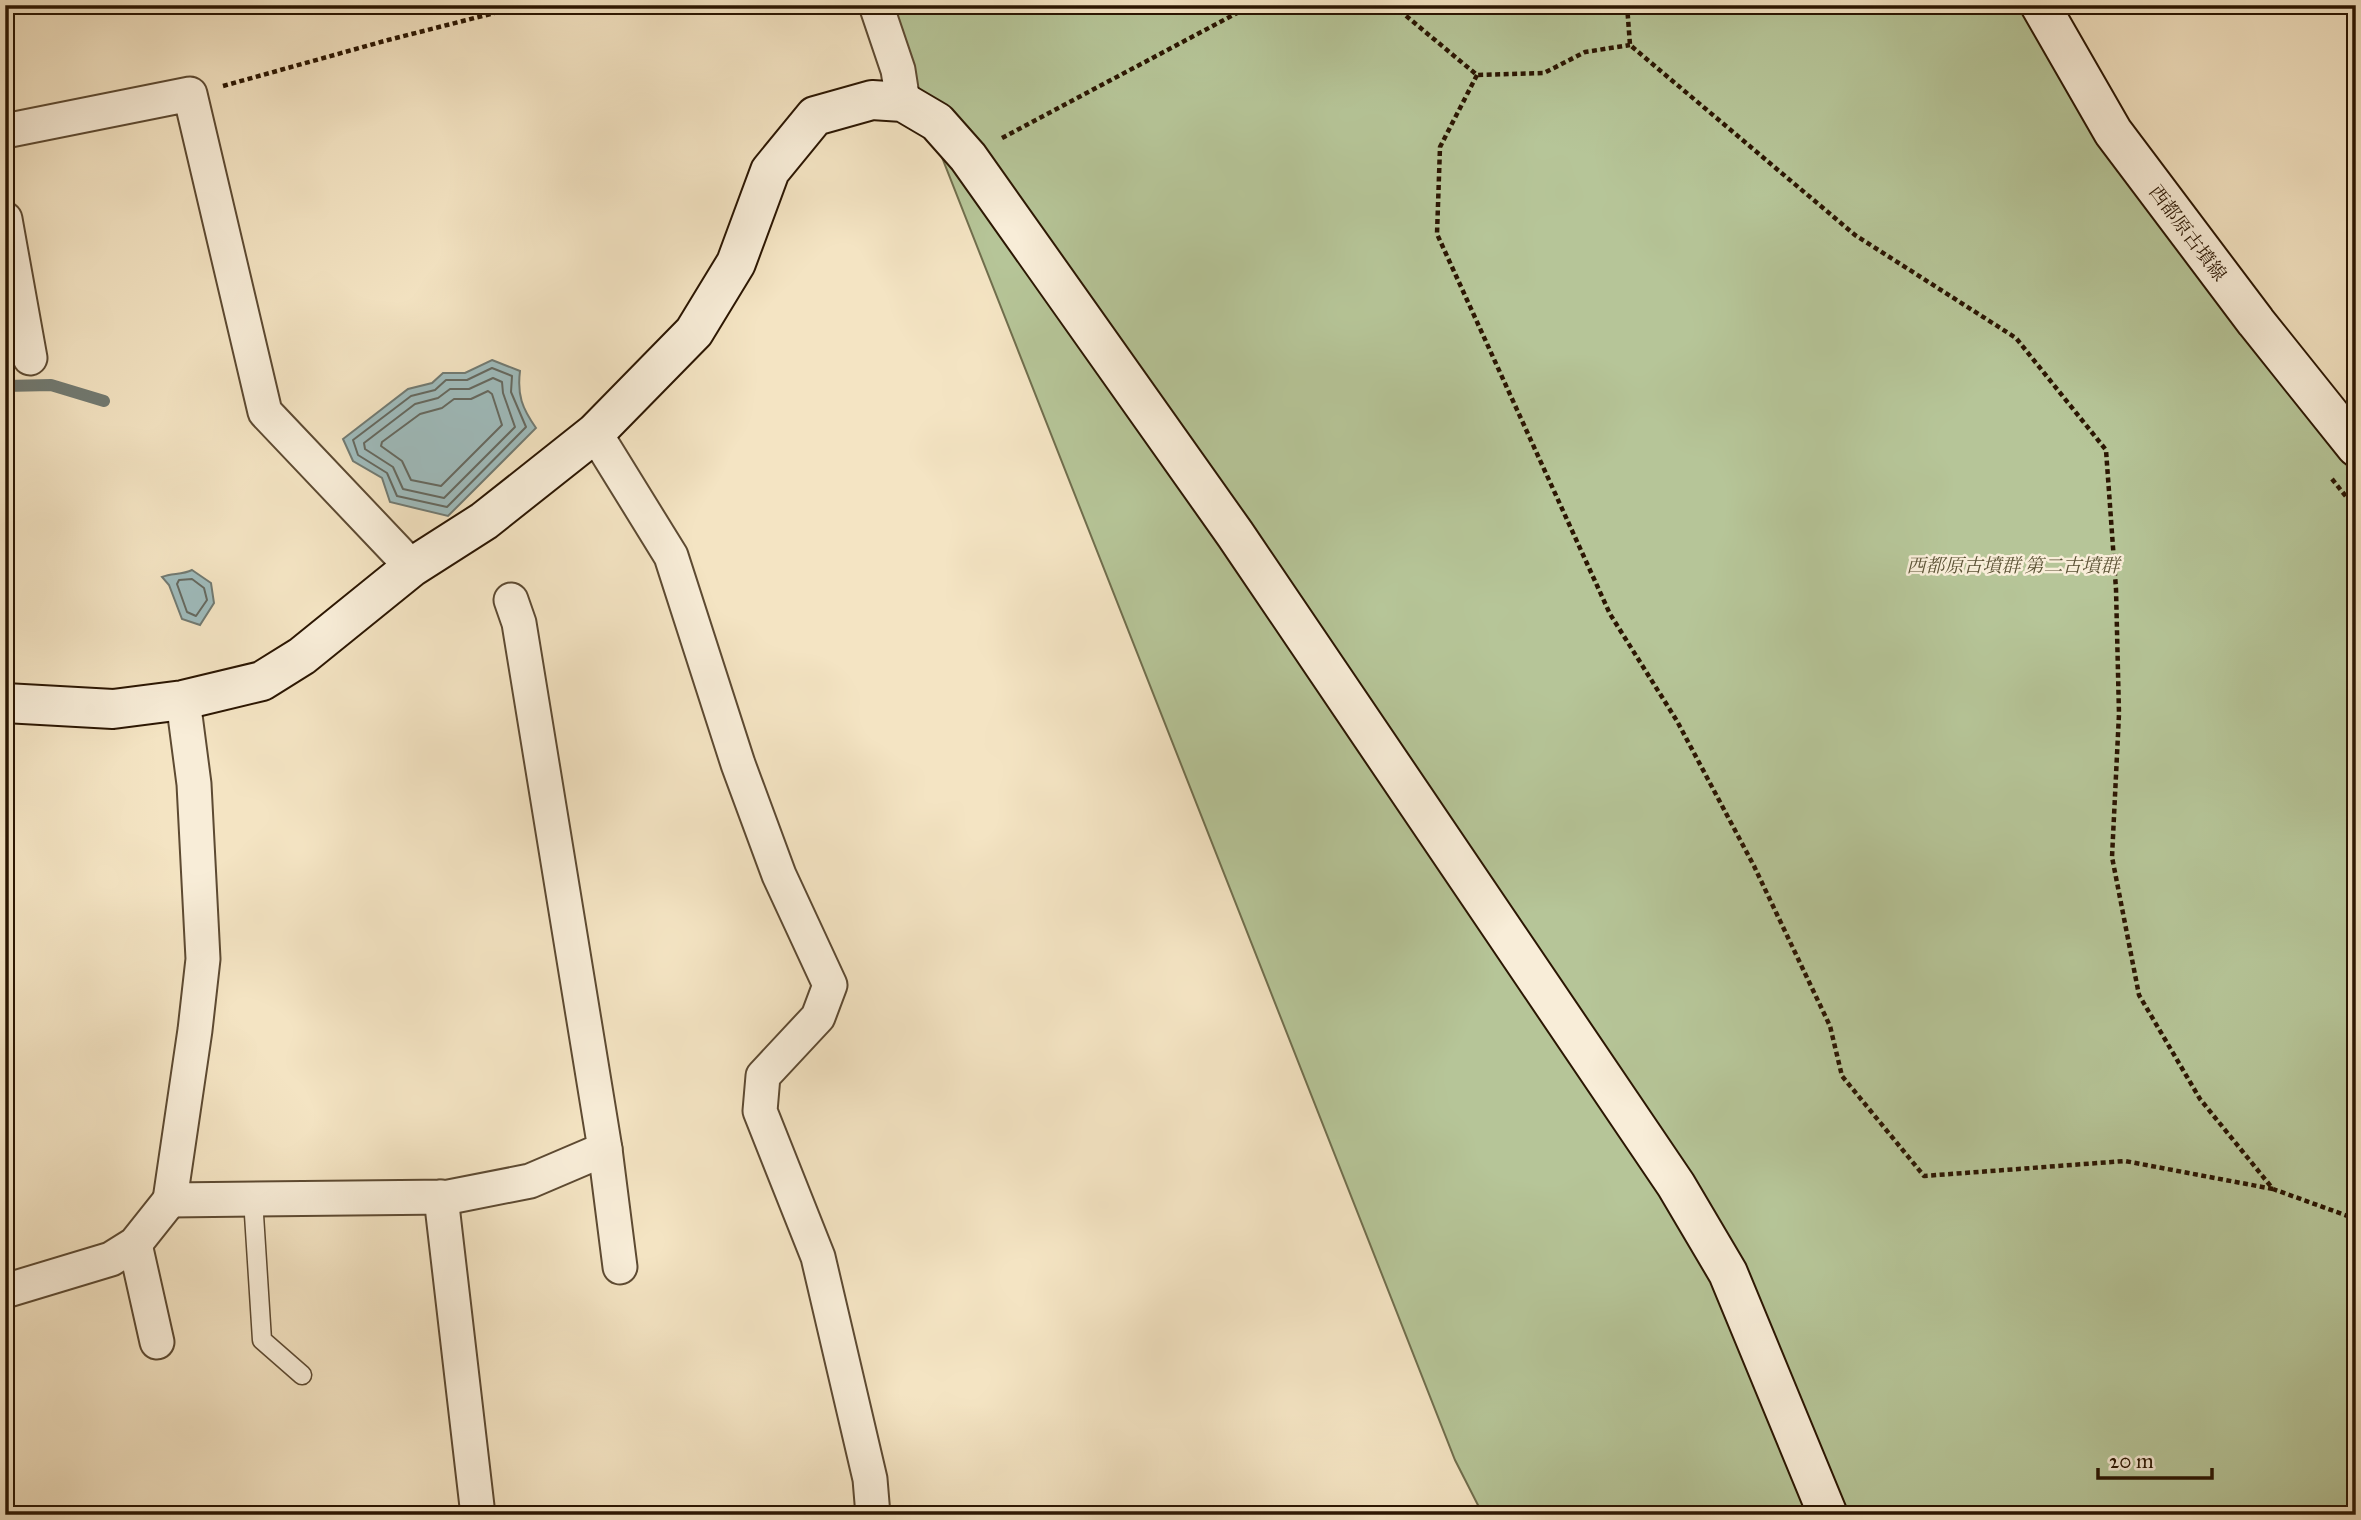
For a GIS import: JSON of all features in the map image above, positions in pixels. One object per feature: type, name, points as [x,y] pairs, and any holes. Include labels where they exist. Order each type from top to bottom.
[{"type":"street","points":[[876,5],[898,70],[903,102]]},
{"type":"street","name":"西都原古墳線","points":[[2040,5],[2113,132],[2256,322],[2356,447]]},
{"type":"street","points":[[5,131],[190,94],[265,412],[412,567]]},
{"type":"street","points":[[5,703],[113,709],[183,700],[262,681],[302,656],[412,567],[484,521],[595,433],[694,332],[736,263],[771,171],[815,116],[872,100],[903,102],[937,122],[968,157],[1235,534],[1676,1185],[1728,1272],[1828,1515]]},
{"type":"street","points":[[5,219],[30,358]]},
{"type":"street","points":[[595,433],[671,556],[738,764],[779,875],[830,985],[818,1017],[763,1076],[760,1111],[818,1257],[870,1479],[873,1515]]},
{"type":"street","points":[[511,600],[519,623],[605,1149],[620,1267]]},
{"type":"street","points":[[5,1291],[111,1259],[135,1244],[170,1200],[203,959],[194,784],[183,700]]},
{"type":"street","points":[[170,1200],[441,1197],[530,1181],[605,1149]]},
{"type":"street","points":[[441,1197],[478,1515]]},
{"type":"street","points":[[135,1244],[157,1342]]},
{"type":"lane","points":[[253,1199],[262,1340],[302,1375]]},
{"type":"path","points":[[190,94],[526,5]]},
{"type":"path","points":[[968,157],[1252,5]]},
{"type":"path","points":[[1393,5],[1477,75],[1544,73],[1585,52],[1630,45]]},
{"type":"path","points":[[1627,5],[1630,45],[1855,235],[2016,338],[2106,450],[2116,589],[2119,714],[2112,857],[2139,995],[2200,1099],[2273,1189]]},
{"type":"path","points":[[1477,75],[1440,147],[1437,234],[1610,614],[1677,721],[1754,866],[1830,1026],[1842,1076],[1924,1176],[2125,1161],[2273,1189],[2356,1219]]},
{"type":"green space","name":"西都原古墳群 第二古墳群","points":[[882,5],[2040,5],[2356,447],[2356,1515],[1483,1515],[1455,1460]]},
{"type":"water","points":[[492,360],[520,371],[522,401],[536,428],[448,516],[390,502],[382,478],[353,461],[343,439],[408,389],[432,383],[443,373],[465,373]]},
{"type":"water","points":[[192,570],[211,583],[214,603],[200,625],[182,619],[169,585],[162,577]]},
{"type":"waterway","points":[[5,386],[51,385],[104,401]]}]
